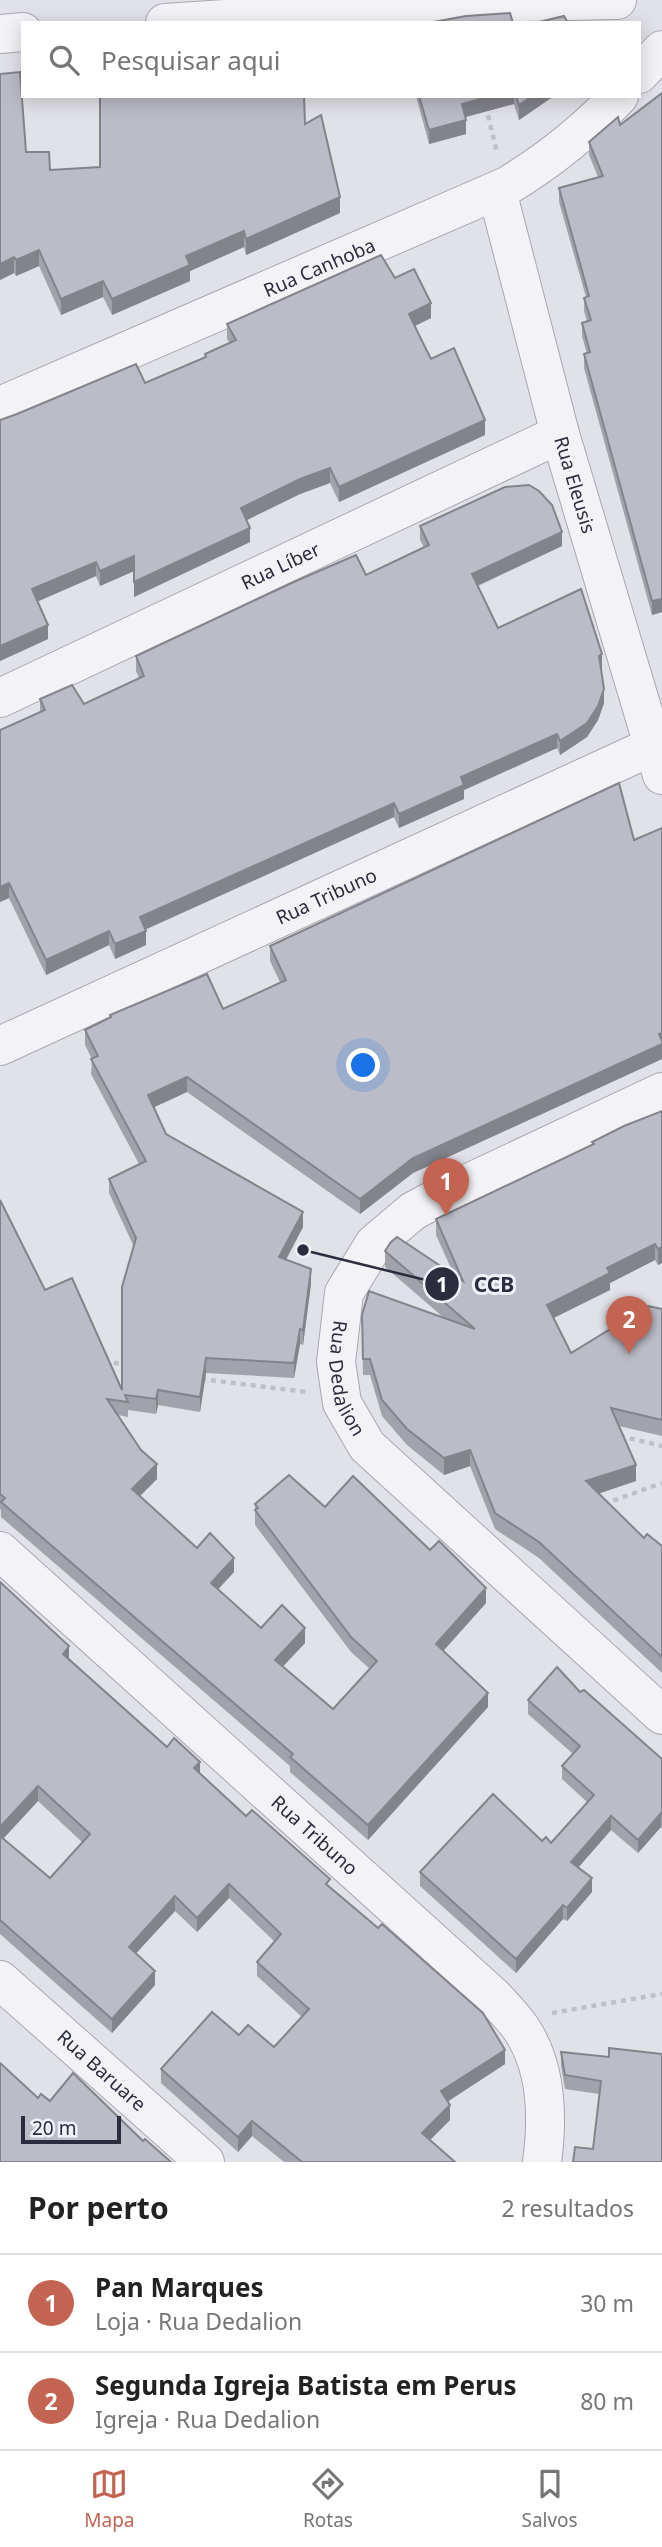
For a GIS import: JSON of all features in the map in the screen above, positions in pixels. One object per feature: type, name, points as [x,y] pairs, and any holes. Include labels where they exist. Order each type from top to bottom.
[{"type":"street","points":[[195,21],[464,3],[617,0]]},
{"type":"street","points":[[0,34],[21,32]]},
{"type":"street","points":[[641,72],[662,50]]},
{"type":"street","name":"Rua Canhoba","points":[[0,406],[502,189],[551,160],[580,136],[617,98]]},
{"type":"street","name":"Rua Eleusis","points":[[502,189],[560,434],[658,761]]},
{"type":"street","name":"Rua Líber","points":[[0,698],[560,434]]},
{"type":"street","name":"Rua Tribuno","points":[[0,1046],[658,761]]},
{"type":"street","name":"Rua Dedalion","points":[[662,1092],[443,1195],[390,1228],[355,1270],[344,1293],[337,1332],[337,1383],[353,1427],[388,1468],[662,1715]]},
{"type":"street","name":"Rua Tribuno","points":[[0,1551],[494,1996],[522,2029],[538,2064],[545,2104],[542,2162]]},
{"type":"street","name":"Rua Baruare","points":[[0,1980],[205,2162]]},
{"type":"path","points":[[483,98],[502,189]]},
{"type":"path","points":[[92,1359],[131,1366]]},
{"type":"path","points":[[195,1378],[307,1392],[337,1383]]},
{"type":"path","points":[[608,1434],[662,1446]]},
{"type":"path","points":[[597,1507],[662,1483]]},
{"type":"path","points":[[522,2029],[537,2015],[662,1994]]},
{"type":"building","points":[[510,13],[512,21],[439,21]]},
{"type":"building","points":[[564,16],[567,21],[543,21]]},
{"type":"building","points":[[20,72],[26,152],[49,152],[50,170],[100,167],[100,98],[304,98],[305,124],[321,115],[340,197],[246,239],[244,231],[186,256],[190,265],[112,299],[103,281],[61,299],[39,250],[0,264],[0,74]]},
{"type":"building","points":[[662,93],[662,599],[652,601],[584,354],[590,352],[582,323],[591,320],[584,298],[589,296],[559,188],[603,176],[589,142],[618,117],[620,125]]},
{"type":"building","points":[[420,98],[484,98],[462,104],[466,120],[429,130]]},
{"type":"building","points":[[517,98],[529,98],[519,105]]},
{"type":"building","points":[[381,255],[395,278],[414,269],[431,303],[409,314],[431,359],[454,348],[485,420],[339,487],[330,468],[300,479],[241,508],[250,528],[134,582],[134,556],[100,571],[96,562],[32,589],[48,625],[0,646],[0,420],[136,364],[145,383],[206,357],[205,354],[236,340],[227,324]]},
{"type":"building","points":[[529,485],[552,505],[562,532],[472,574],[498,628],[581,589],[602,654],[599,656],[604,689],[598,706],[587,723],[560,741],[557,734],[461,777],[464,785],[399,814],[394,803],[140,917],[146,931],[115,944],[109,931],[46,960],[9,883],[0,887],[0,730],[45,710],[40,699],[72,685],[84,704],[144,676],[136,656],[356,555],[366,575],[429,545],[420,526],[505,487]]},
{"type":"building","points":[[619,783],[634,840],[662,828],[662,1033],[659,1034],[662,1044],[413,1158],[360,1199],[187,1077],[148,1095],[166,1134],[303,1212],[279,1257],[311,1269],[303,1330],[300,1329],[294,1363],[206,1358],[200,1397],[158,1390],[156,1399],[125,1395],[128,1402],[107,1399],[141,1450],[157,1464],[132,1489],[197,1548],[210,1533],[234,1558],[211,1583],[261,1628],[282,1605],[305,1628],[275,1660],[333,1709],[377,1661],[351,1637],[255,1510],[258,1508],[255,1504],[289,1475],[325,1507],[353,1476],[430,1550],[439,1541],[486,1588],[436,1644],[488,1693],[368,1825],[290,1757],[293,1754],[1,1502],[5,1498],[0,1494],[0,1200],[45,1290],[72,1278],[122,1390],[122,1287],[136,1238],[109,1179],[146,1161],[91,1059],[98,1056],[85,1030],[111,1017],[110,1015],[207,974],[223,1009],[286,980],[270,946]]},
{"type":"building","points":[[662,1111],[662,1247],[658,1249],[655,1244],[607,1268],[610,1273],[547,1305],[571,1353],[648,1306],[662,1309],[662,1420],[611,1408],[636,1465],[586,1481],[644,1538],[647,1534],[662,1546],[662,1657],[539,1542],[495,1513],[470,1450],[444,1458],[407,1429],[382,1400],[370,1359],[363,1359],[362,1315],[369,1291],[475,1329],[385,1251],[391,1242],[397,1237],[463,1281],[436,1219],[594,1144],[592,1142],[624,1126]]},
{"type":"building","points":[[0,1582],[69,1646],[63,1654],[167,1747],[174,1738],[200,1762],[194,1768],[246,1816],[252,1810],[330,1879],[326,1884],[378,1928],[382,1924],[483,2013],[505,2050],[441,2091],[450,2105],[422,2133],[455,2162],[302,2162],[252,2121],[238,2137],[161,2069],[212,2012],[239,2035],[248,2025],[274,2047],[309,2009],[257,1962],[281,1934],[229,1884],[197,1918],[175,1896],[129,1947],[155,1971],[112,2019],[0,1920],[0,1836],[50,1878],[90,1834],[38,1786],[0,1827]]},
{"type":"building","points":[[557,1667],[580,1692],[584,1690],[662,1759],[662,1814],[638,1840],[611,1816],[571,1862],[592,1878],[567,1908],[563,1905],[516,1959],[420,1872],[493,1794],[542,1841],[546,1837],[551,1843],[594,1795],[562,1766],[580,1746],[528,1700]]},
{"type":"building","points":[[609,2048],[662,2054],[662,2162],[573,2162],[575,2147],[593,2149],[601,2081],[565,2075],[561,2052],[609,2057]]},
{"type":"building","points":[[0,2063],[38,2098],[41,2094],[50,2101],[73,2073],[143,2141],[145,2139],[171,2162],[0,2162]]},
{"type":"place","name":"Pan Marques","points":[[446,1216]]},
{"type":"place","name":"CCB","points":[[303,1250]]},
{"type":"place","name":"Segunda Igreja Batista em Perus","points":[[629,1354]]}]
